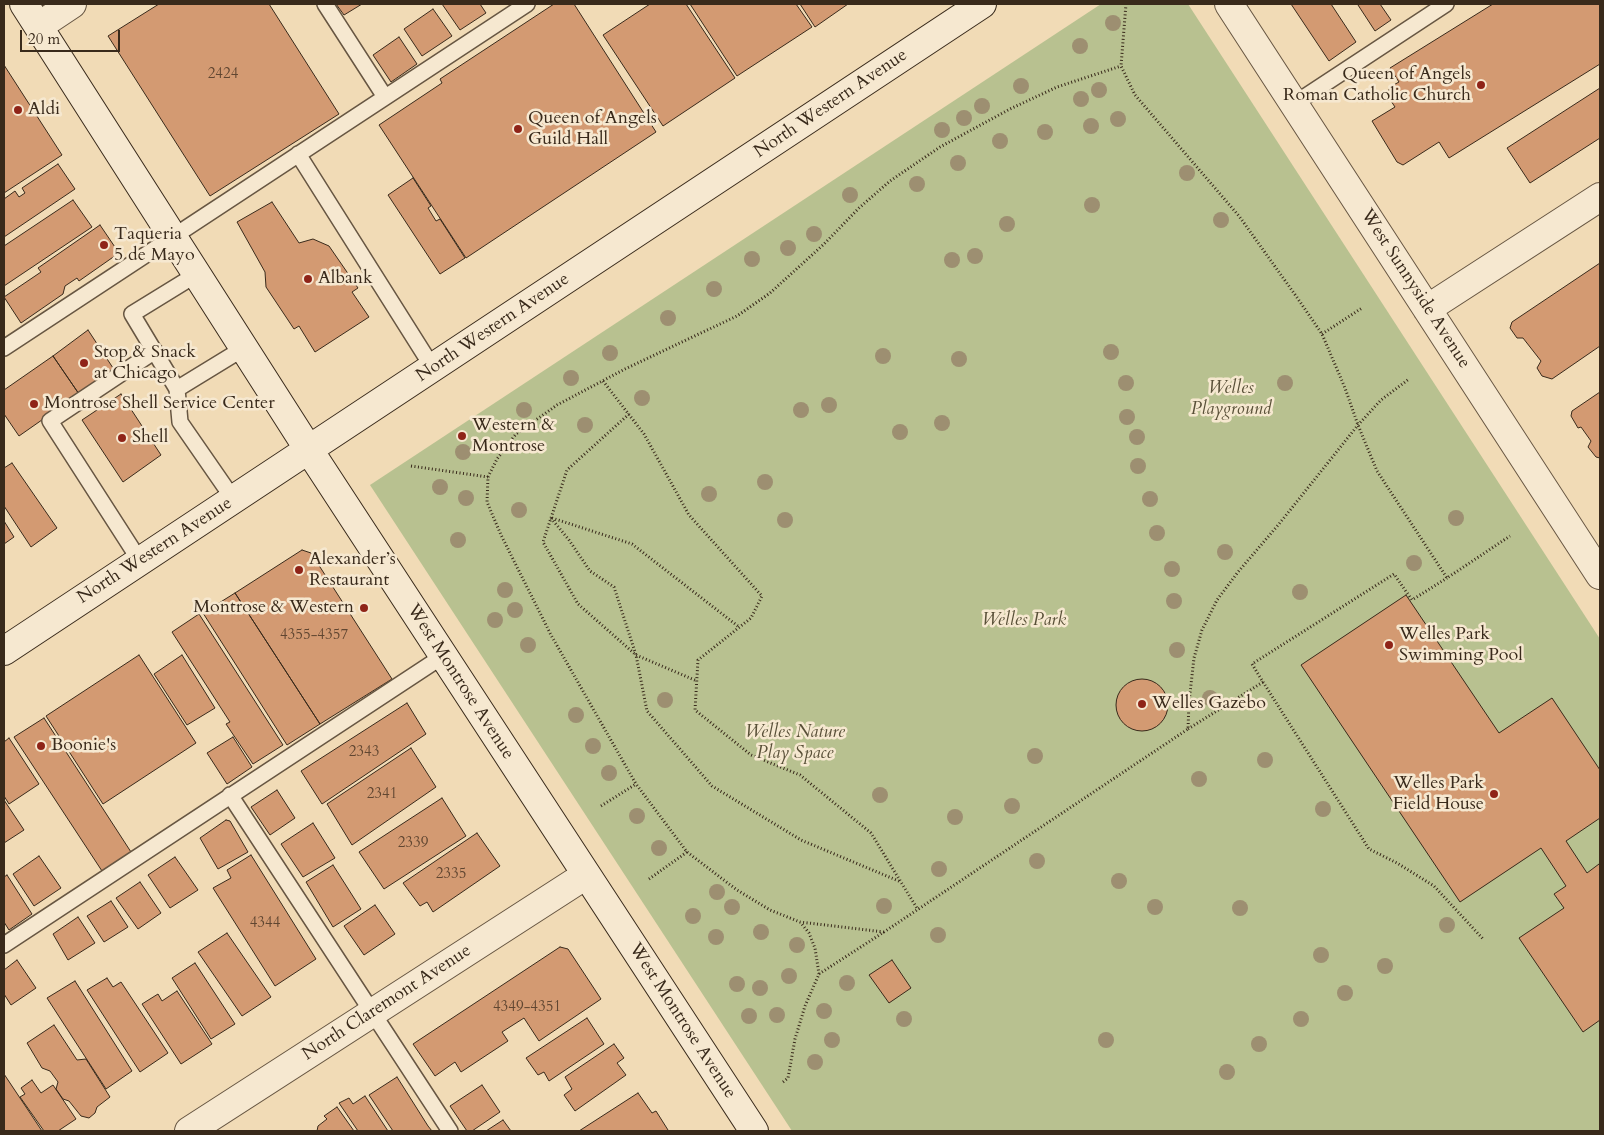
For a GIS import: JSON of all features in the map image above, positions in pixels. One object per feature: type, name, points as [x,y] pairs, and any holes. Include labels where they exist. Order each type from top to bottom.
[{"type":"main road","points":[[32,15],[72,4]]},
{"type":"main road","name":"North Western Avenue","points":[[4,651],[982,4]]},
{"type":"main road","name":"West Sunnyside Avenue","points":[[1229,4],[1600,575]]},
{"type":"main road","name":"West Montrose Avenue","points":[[32,15],[309,450],[754,1131]]},
{"type":"main road","points":[[1427,309],[1600,197]]},
{"type":"main road","name":"North Claremont Avenue","points":[[188,1131],[586,875]]},
{"type":"lane","points":[[325,4],[385,97]]},
{"type":"lane","points":[[4,348],[527,4]]},
{"type":"lane","points":[[1294,104],[1446,4]]},
{"type":"lane","points":[[298,154],[434,368]]},
{"type":"lane","points":[[197,274],[132,314],[177,389],[180,422],[234,500]]},
{"type":"lane","points":[[177,389],[244,348]]},
{"type":"lane","points":[[140,561],[50,421],[154,352]]},
{"type":"lane","points":[[4,945],[443,656]]},
{"type":"lane","points":[[230,796],[450,1131]]},
{"type":"path","points":[[1126,4],[1121,66],[1135,95],[1239,216],[1322,334],[1377,471],[1447,578]]},
{"type":"path","points":[[884,932],[800,922],[770,910],[737,890],[687,852],[636,784],[550,635],[487,502],[488,477],[516,434],[557,405],[737,316],[770,293],[890,181],[940,148],[1010,109],[1057,87],[1121,66]]},
{"type":"path","points":[[1322,334],[1362,308]]},
{"type":"path","points":[[1188,729],[1194,658],[1202,630],[1216,600],[1358,425],[1381,400],[1409,379]]},
{"type":"path","points":[[604,381],[644,434],[689,515],[762,596],[751,618],[698,660],[695,710],[751,755],[800,775],[871,833],[918,910]]},
{"type":"path","points":[[629,414],[567,470],[543,542],[578,604],[636,655],[697,681]]},
{"type":"path","points":[[411,466],[488,477]]},
{"type":"path","points":[[552,518],[632,544],[739,627]]},
{"type":"path","points":[[552,518],[590,571],[614,587],[636,655],[648,711],[712,786],[801,840],[901,882]]},
{"type":"path","points":[[1484,940],[1434,886],[1397,863],[1369,849],[1252,664],[1394,574],[1412,600],[1510,536]]},
{"type":"path","points":[[819,974],[1188,729],[1263,682]]},
{"type":"path","points":[[602,806],[636,784]]},
{"type":"path","points":[[649,879],[687,852]]},
{"type":"path","points":[[783,1082],[788,1078],[797,1031],[805,1006],[819,974],[815,948],[810,933],[800,922]]},
{"type":"green space","name":"Welles Park","points":[[1101,4],[1188,4],[1600,639],[1600,1131],[792,1131],[370,485]]},
{"type":"building","points":[[159,4],[269,4],[339,114],[210,196],[108,36]]},
{"type":"building","points":[[336,4],[362,4],[344,15]]},
{"type":"building","points":[[442,4],[480,4],[486,13],[460,30]]},
{"type":"building","name":"Queen of Angels Guild Hall","points":[[554,4],[574,4],[656,132],[466,258],[379,125],[442,83],[440,79]]},
{"type":"building","points":[[650,4],[686,4],[735,78],[663,126],[603,35]]},
{"type":"building","points":[[690,4],[796,4],[812,27],[737,76]]},
{"type":"building","points":[[800,4],[848,4],[815,27]]},
{"type":"building","points":[[1291,4],[1331,4],[1356,42],[1329,61]]},
{"type":"building","points":[[1359,4],[1380,4],[1391,20],[1375,31]]},
{"type":"building","name":"Queen of Angels Roman Catholic Church","points":[[1493,4],[1600,4],[1600,64],[1449,158],[1439,142],[1403,165],[1397,162],[1372,121],[1395,107],[1387,95],[1390,87],[1399,82],[1390,68]]},
{"type":"building","points":[[433,9],[452,36],[422,56],[404,29]]},
{"type":"building","points":[[399,37],[417,64],[391,82],[373,55]]},
{"type":"building","name":"Aldi","points":[[4,65],[62,155],[4,193]]},
{"type":"building","points":[[1600,88],[1600,138],[1530,183],[1507,148]]},
{"type":"building","points":[[58,164],[75,189],[4,237],[4,199],[15,191],[19,197],[25,193],[22,188]]},
{"type":"building","points":[[413,178],[431,206],[428,208],[436,221],[440,219],[465,258],[440,274],[388,195]]},
{"type":"building","points":[[73,200],[92,227],[4,286],[4,246]]},
{"type":"building","name":"Albank","points":[[272,202],[299,243],[313,239],[329,246],[358,288],[352,292],[369,317],[315,352],[299,326],[294,329],[266,287],[265,272],[237,222]]},
{"type":"building","points":[[100,225],[119,253],[79,281],[77,278],[65,286],[63,294],[21,323],[4,297],[41,272],[38,268]]},
{"type":"building","points":[[1600,263],[1600,346],[1552,379],[1542,376],[1537,368],[1541,361],[1523,338],[1517,338],[1510,328],[1512,322]]},
{"type":"building","name":"Stop & Snack at Chicago","points":[[88,330],[115,371],[79,394],[53,356]]},
{"type":"building","name":"Montrose Shell Service Center","points":[[53,356],[79,394],[19,436],[4,414],[4,390]]},
{"type":"building","points":[[1600,392],[1600,458],[1596,457],[1588,447],[1591,441],[1581,427],[1578,428],[1571,416],[1572,411]]},
{"type":"building","name":"Shell","points":[[121,394],[161,455],[123,482],[82,420]]},
{"type":"building","points":[[12,463],[57,528],[31,547],[4,506],[4,468]]},
{"type":"building","points":[[4,521],[14,537],[4,544]]},
{"type":"building","points":[[302,550],[311,553],[392,679],[320,724],[235,593]]},
{"type":"building","points":[[235,593],[320,724],[287,745],[203,613]]},
{"type":"building","name":"Welles Park Field House","points":[[1406,595],[1499,733],[1552,698],[1600,770],[1600,818],[1566,841],[1587,873],[1599,864],[1600,867],[1600,1020],[1583,1032],[1519,938],[1564,908],[1554,894],[1566,886],[1541,848],[1460,902],[1301,665]]},
{"type":"building","points":[[199,614],[283,745],[253,764],[226,724],[230,722],[172,632]]},
{"type":"building","points":[[139,655],[196,743],[103,804],[46,716]]},
{"type":"building","points":[[182,655],[215,708],[187,725],[154,674]]},
{"type":"building","name":"Welles Gazebo","points":[[1142,679],[1152,681],[1160,687],[1166,695],[1168,705],[1166,715],[1160,723],[1152,729],[1142,731],[1132,729],[1124,723],[1118,715],[1116,705],[1118,695],[1124,687],[1132,681]]},
{"type":"building","points":[[407,703],[426,734],[322,804],[301,771]]},
{"type":"building","points":[[44,718],[131,852],[102,871],[14,737]]},
{"type":"building","points":[[233,737],[252,767],[227,784],[207,753]]},
{"type":"building","points":[[9,738],[39,784],[9,804],[4,796],[4,742]]},
{"type":"building","points":[[411,748],[436,787],[352,845],[327,804]]},
{"type":"building","points":[[277,790],[295,818],[270,835],[251,807]]},
{"type":"building","points":[[442,798],[466,836],[384,889],[359,852]]},
{"type":"building","points":[[4,800],[24,830],[4,843]]},
{"type":"building","points":[[226,820],[230,821],[248,852],[218,869],[200,838]]},
{"type":"building","points":[[313,823],[335,858],[303,877],[281,844]]},
{"type":"building","points":[[477,833],[500,866],[433,912],[427,902],[420,906],[403,883]]},
{"type":"building","points":[[251,855],[316,959],[275,986],[213,888],[231,878],[227,870]]},
{"type":"building","points":[[39,856],[61,888],[34,906],[13,874]]},
{"type":"building","points":[[175,857],[198,890],[170,908],[148,875]]},
{"type":"building","points":[[333,865],[361,909],[333,927],[306,882]]},
{"type":"building","points":[[7,875],[32,914],[9,930],[4,922],[4,877]]},
{"type":"building","points":[[140,882],[161,913],[138,929],[116,898]]},
{"type":"building","points":[[111,901],[128,927],[104,942],[87,916]]},
{"type":"building","points":[[375,905],[395,934],[364,955],[344,926]]},
{"type":"building","points":[[78,917],[95,943],[68,960],[53,934]]},
{"type":"building","points":[[227,933],[271,997],[242,1016],[198,952]]},
{"type":"building","points":[[560,947],[568,949],[601,999],[539,1041],[524,1018],[502,1032],[508,1041],[461,1072],[455,1062],[435,1076],[413,1044]]},
{"type":"building","points":[[17,960],[36,988],[11,1005],[4,994],[4,970]]},
{"type":"building","points":[[892,960],[911,988],[889,1003],[869,975]]},
{"type":"building","points":[[195,963],[235,1024],[211,1039],[172,978]]},
{"type":"building","points":[[107,978],[113,987],[121,982],[168,1053],[140,1072],[87,990]]},
{"type":"building","points":[[75,981],[132,1071],[106,1089],[47,998]]},
{"type":"building","points":[[177,991],[212,1044],[181,1064],[142,1004],[158,994],[162,1001]]},
{"type":"building","points":[[587,1018],[604,1044],[549,1081],[544,1072],[538,1075],[526,1058]]},
{"type":"building","points":[[54,1025],[77,1060],[86,1059],[110,1097],[97,1107],[95,1113],[89,1118],[81,1116],[69,1101],[63,1099],[56,1089],[58,1082],[50,1071],[42,1068],[27,1043]]},
{"type":"building","points":[[614,1044],[624,1058],[617,1063],[626,1075],[575,1111],[564,1095],[572,1089],[565,1077]]},
{"type":"building","points":[[4,1074],[42,1131],[4,1131]]},
{"type":"building","points":[[397,1077],[432,1131],[393,1131],[369,1095]]},
{"type":"building","points":[[32,1080],[41,1093],[53,1085],[76,1119],[58,1131],[44,1131],[20,1097],[25,1094],[21,1088]]},
{"type":"building","points":[[482,1085],[500,1112],[472,1131],[467,1131],[450,1106]]},
{"type":"building","points":[[638,1093],[652,1113],[656,1111],[667,1131],[579,1131]]},
{"type":"building","points":[[365,1096],[388,1131],[358,1131],[339,1103],[349,1098],[353,1104]]},
{"type":"building","points":[[337,1107],[354,1131],[317,1131],[318,1126],[327,1119],[324,1116]]},
{"type":"building","points":[[503,1120],[511,1131],[486,1131]]},
{"type":"place","name":"Queen of Angels Roman Catholic Church","points":[[1481,85]]},
{"type":"place","name":"Aldi","points":[[18,110]]},
{"type":"place","name":"Queen of Angels Guild Hall","points":[[518,129]]},
{"type":"place","name":"Taqueria 5 de Mayo","points":[[104,245]]},
{"type":"place","name":"Albank","points":[[308,279]]},
{"type":"place","name":"Stop & Snack at Chicago","points":[[84,363]]},
{"type":"place","name":"Montrose Shell Service Center","points":[[34,404]]},
{"type":"place","name":"Western & Montrose","points":[[462,436]]},
{"type":"place","name":"Shell","points":[[122,438]]},
{"type":"place","name":"Alexander’s Restaurant","points":[[299,570]]},
{"type":"place","name":"Montrose & Western","points":[[364,608]]},
{"type":"place","name":"Welles Park Swimming Pool","points":[[1389,645]]},
{"type":"place","name":"Welles Gazebo","points":[[1142,704]]},
{"type":"place","name":"Boonie's","points":[[41,746]]},
{"type":"place","name":"Welles Park Field House","points":[[1494,794]]},
{"type":"park label","name":"Welles Playground","points":[[1231,399]]},
{"type":"park label","name":"Welles Nature Play Space","points":[[795,743]]}]
